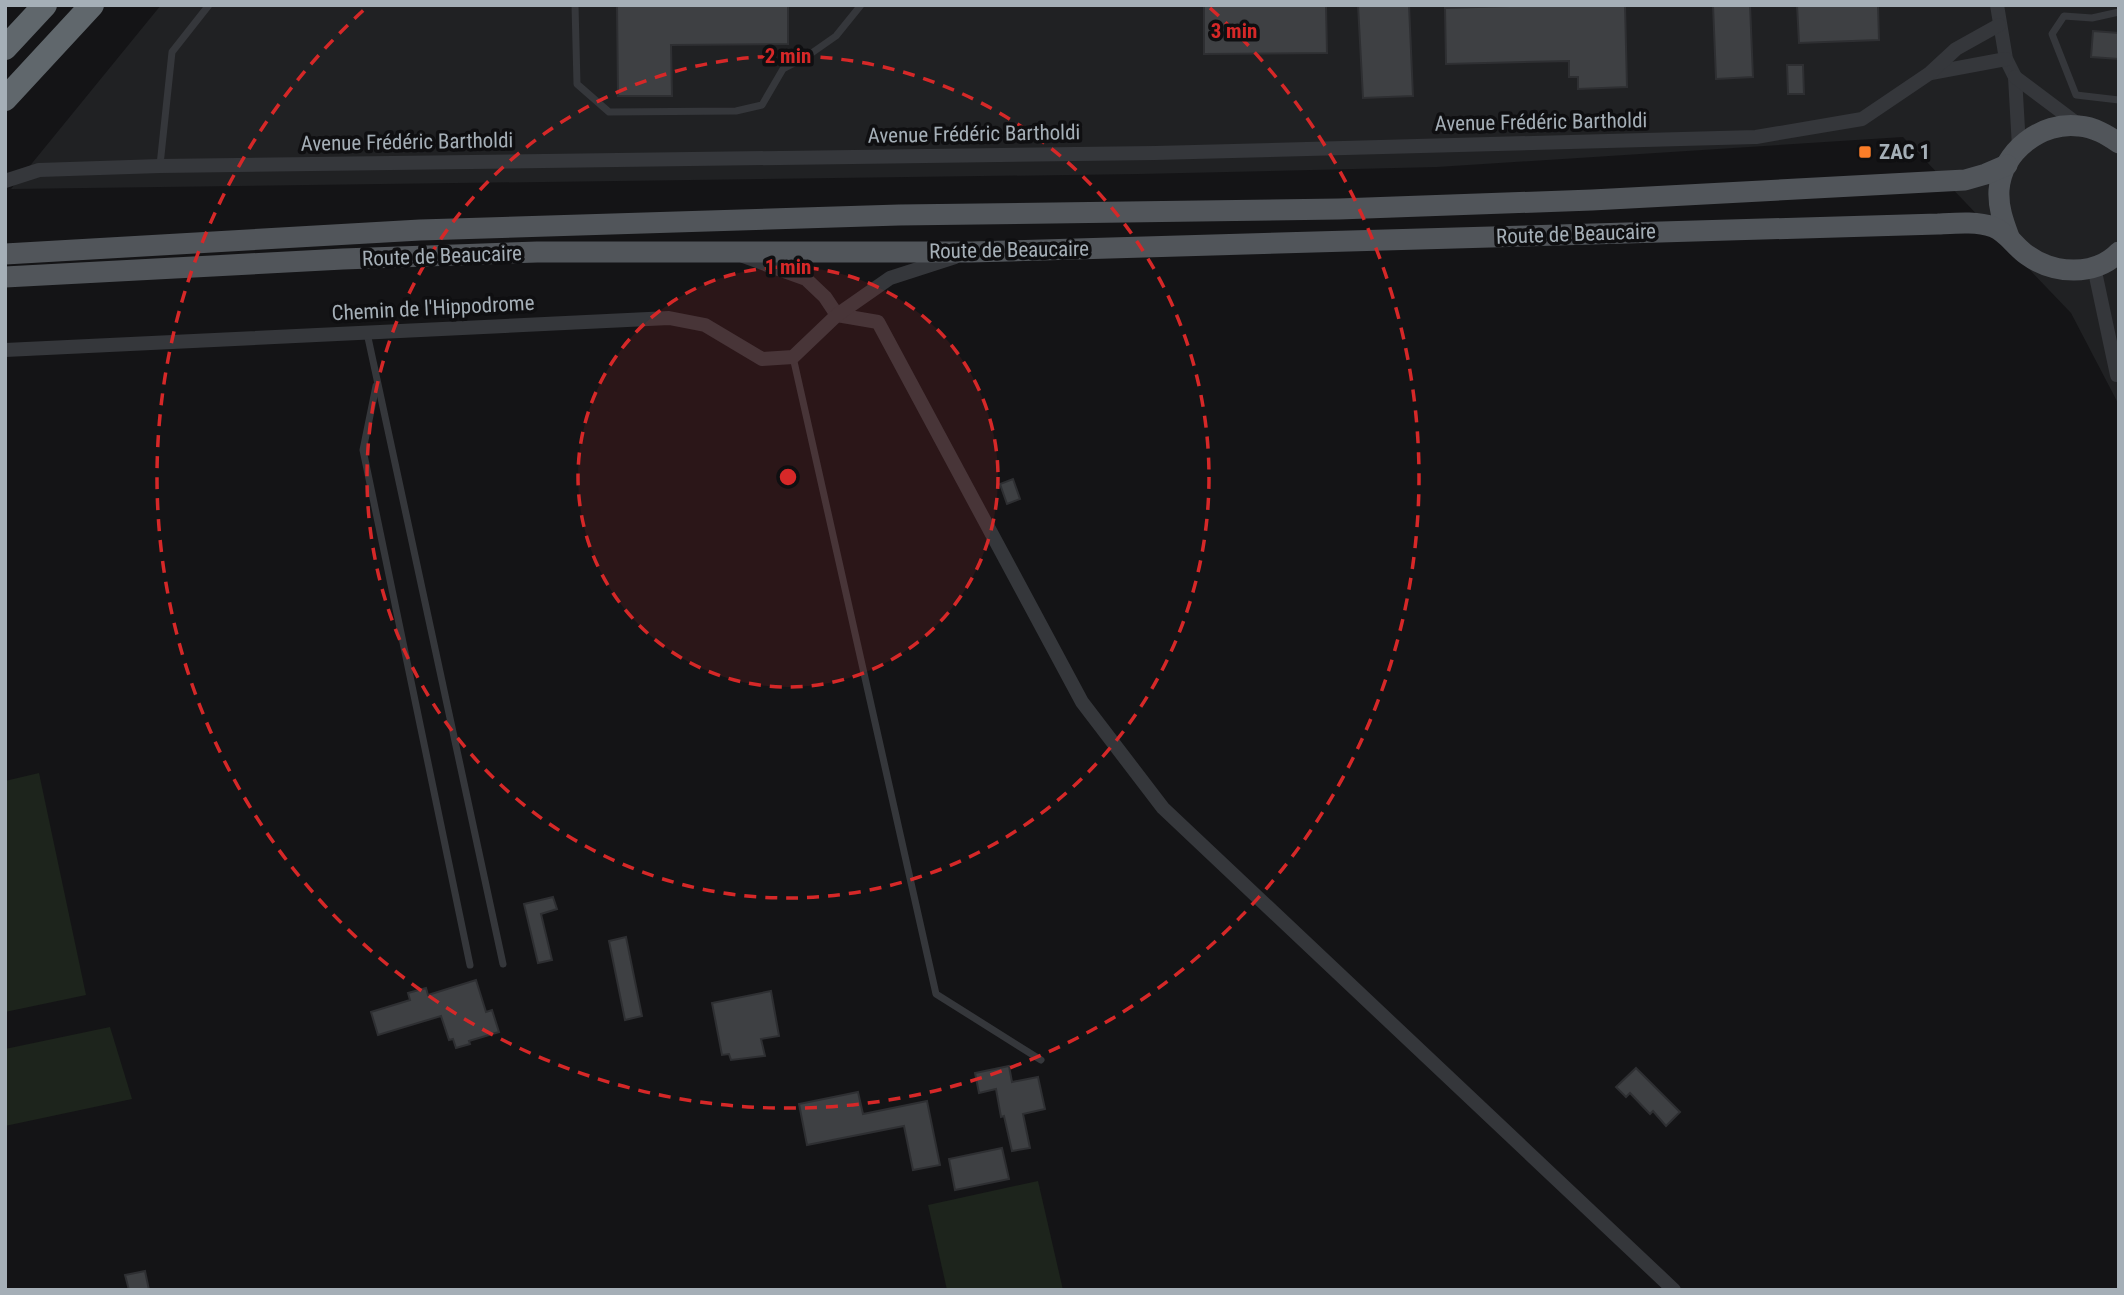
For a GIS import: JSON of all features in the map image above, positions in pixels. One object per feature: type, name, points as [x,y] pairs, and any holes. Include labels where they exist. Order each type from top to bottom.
[{"type":"highway","points":[[5,48],[45,5]]},
{"type":"highway","points":[[5,99],[92,5]]},
{"type":"main road","points":[[2079,125],[2100,131],[2119,143]]},
{"type":"main road","name":"Route de Beaucaire","points":[[2079,125],[2057,127],[2037,134],[2019,147],[2007,164],[1999,188],[2000,214],[2010,237],[2025,255],[2046,266],[2070,271],[2094,267],[2119,252]]},
{"type":"main road","name":"Route de Beaucaire","points":[[5,254],[542,225],[899,215],[1339,209],[1592,200],[1965,180],[2007,164]]},
{"type":"main road","name":"Route de Beaucaire","points":[[5,277],[343,259],[537,252],[971,252],[1938,224],[1992,227],[2010,237]]},
{"type":"street","points":[[1997,5],[2006,59],[2015,77],[2019,147]]},
{"type":"street","name":"Avenue Frédéric Bartholdi","points":[[5,181],[39,170],[160,166],[1155,153],[1756,137],[1862,119],[1930,73],[1956,49],[1999,25]]},
{"type":"street","name":"Avenue Frédéric Bartholdi","points":[[1930,73],[2006,59]]},
{"type":"street","points":[[2015,77],[2079,125]]},
{"type":"street","points":[[732,251],[806,279],[825,297],[837,315],[878,322],[1083,702],[1163,808],[1674,1290]]},
{"type":"street","points":[[793,357],[837,315],[890,278],[971,252]]},
{"type":"street","points":[[2094,267],[2119,375]]},
{"type":"street","name":"Chemin de l'Hippodrome","points":[[5,350],[669,318],[705,325],[762,359],[793,357]]},
{"type":"lane","points":[[160,166],[172,52],[209,5]]},
{"type":"lane","points":[[575,5],[577,84],[608,112],[736,111],[762,105],[783,69],[836,36],[861,5]]},
{"type":"lane","points":[[2119,12],[2092,18],[2064,16],[2052,34],[2076,94],[2119,100]]},
{"type":"lane","points":[[366,332],[503,964]]},
{"type":"lane","points":[[793,357],[936,994],[1041,1060]]},
{"type":"lane","points":[[377,382],[363,450],[470,965]]},
{"type":"shaded area","points":[[161,5],[2119,5],[2119,405],[2071,313],[1903,137],[1437,167],[1139,174],[11,189]]},
{"type":"shaded area","points":[[39,773],[86,995],[5,1012],[5,781]]},
{"type":"shaded area","points":[[110,1027],[132,1099],[5,1126],[5,1049]]},
{"type":"shaded area","points":[[1038,1181],[1063,1290],[947,1290],[928,1205]]},
{"type":"building","points":[[617,5],[788,5],[788,44],[671,45],[672,96],[618,96]]},
{"type":"building","points":[[1204,5],[1326,5],[1327,53],[1204,54]]},
{"type":"building","points":[[1358,5],[1409,5],[1413,96],[1363,98]]},
{"type":"building","points":[[1625,5],[1627,87],[1578,89],[1578,77],[1569,77],[1569,61],[1446,64],[1445,8]]},
{"type":"building","points":[[1713,5],[1750,5],[1753,77],[1716,79]]},
{"type":"building","points":[[1797,5],[1878,5],[1879,40],[1799,43]]},
{"type":"building","points":[[2093,31],[2119,33],[2119,59],[2091,57]]},
{"type":"building","points":[[1787,65],[1803,65],[1804,94],[1788,94]]},
{"type":"building","points":[[1013,479],[1020,499],[1007,504],[1000,484]]},
{"type":"building","points":[[553,897],[557,909],[541,914],[552,960],[538,963],[524,904]]},
{"type":"building","points":[[626,937],[642,1016],[625,1020],[609,941]]},
{"type":"building","points":[[476,980],[486,1012],[492,1010],[499,1032],[456,1048],[453,1039],[449,1040],[441,1016],[378,1035],[371,1012],[410,1000],[408,993],[426,988],[428,995]]},
{"type":"building","points":[[771,991],[779,1036],[761,1039],[765,1056],[731,1060],[729,1054],[722,1055],[712,1003]]},
{"type":"building","points":[[1009,1066],[1012,1082],[1038,1077],[1045,1109],[1023,1114],[1030,1148],[1012,1151],[1004,1116],[1001,1117],[996,1089],[979,1093],[975,1073]]},
{"type":"building","points":[[1636,1068],[1680,1112],[1666,1126],[1653,1111],[1650,1114],[1630,1093],[1626,1097],[1616,1087]]},
{"type":"building","points":[[858,1092],[863,1114],[927,1101],[940,1165],[913,1170],[904,1126],[807,1145],[799,1104]]},
{"type":"building","points":[[1002,1148],[1009,1179],[955,1190],[949,1159]]},
{"type":"building","points":[[145,1271],[149,1290],[129,1290],[125,1275]]},
{"type":"place","name":"ZAC 1","points":[[1865,152]]}]
